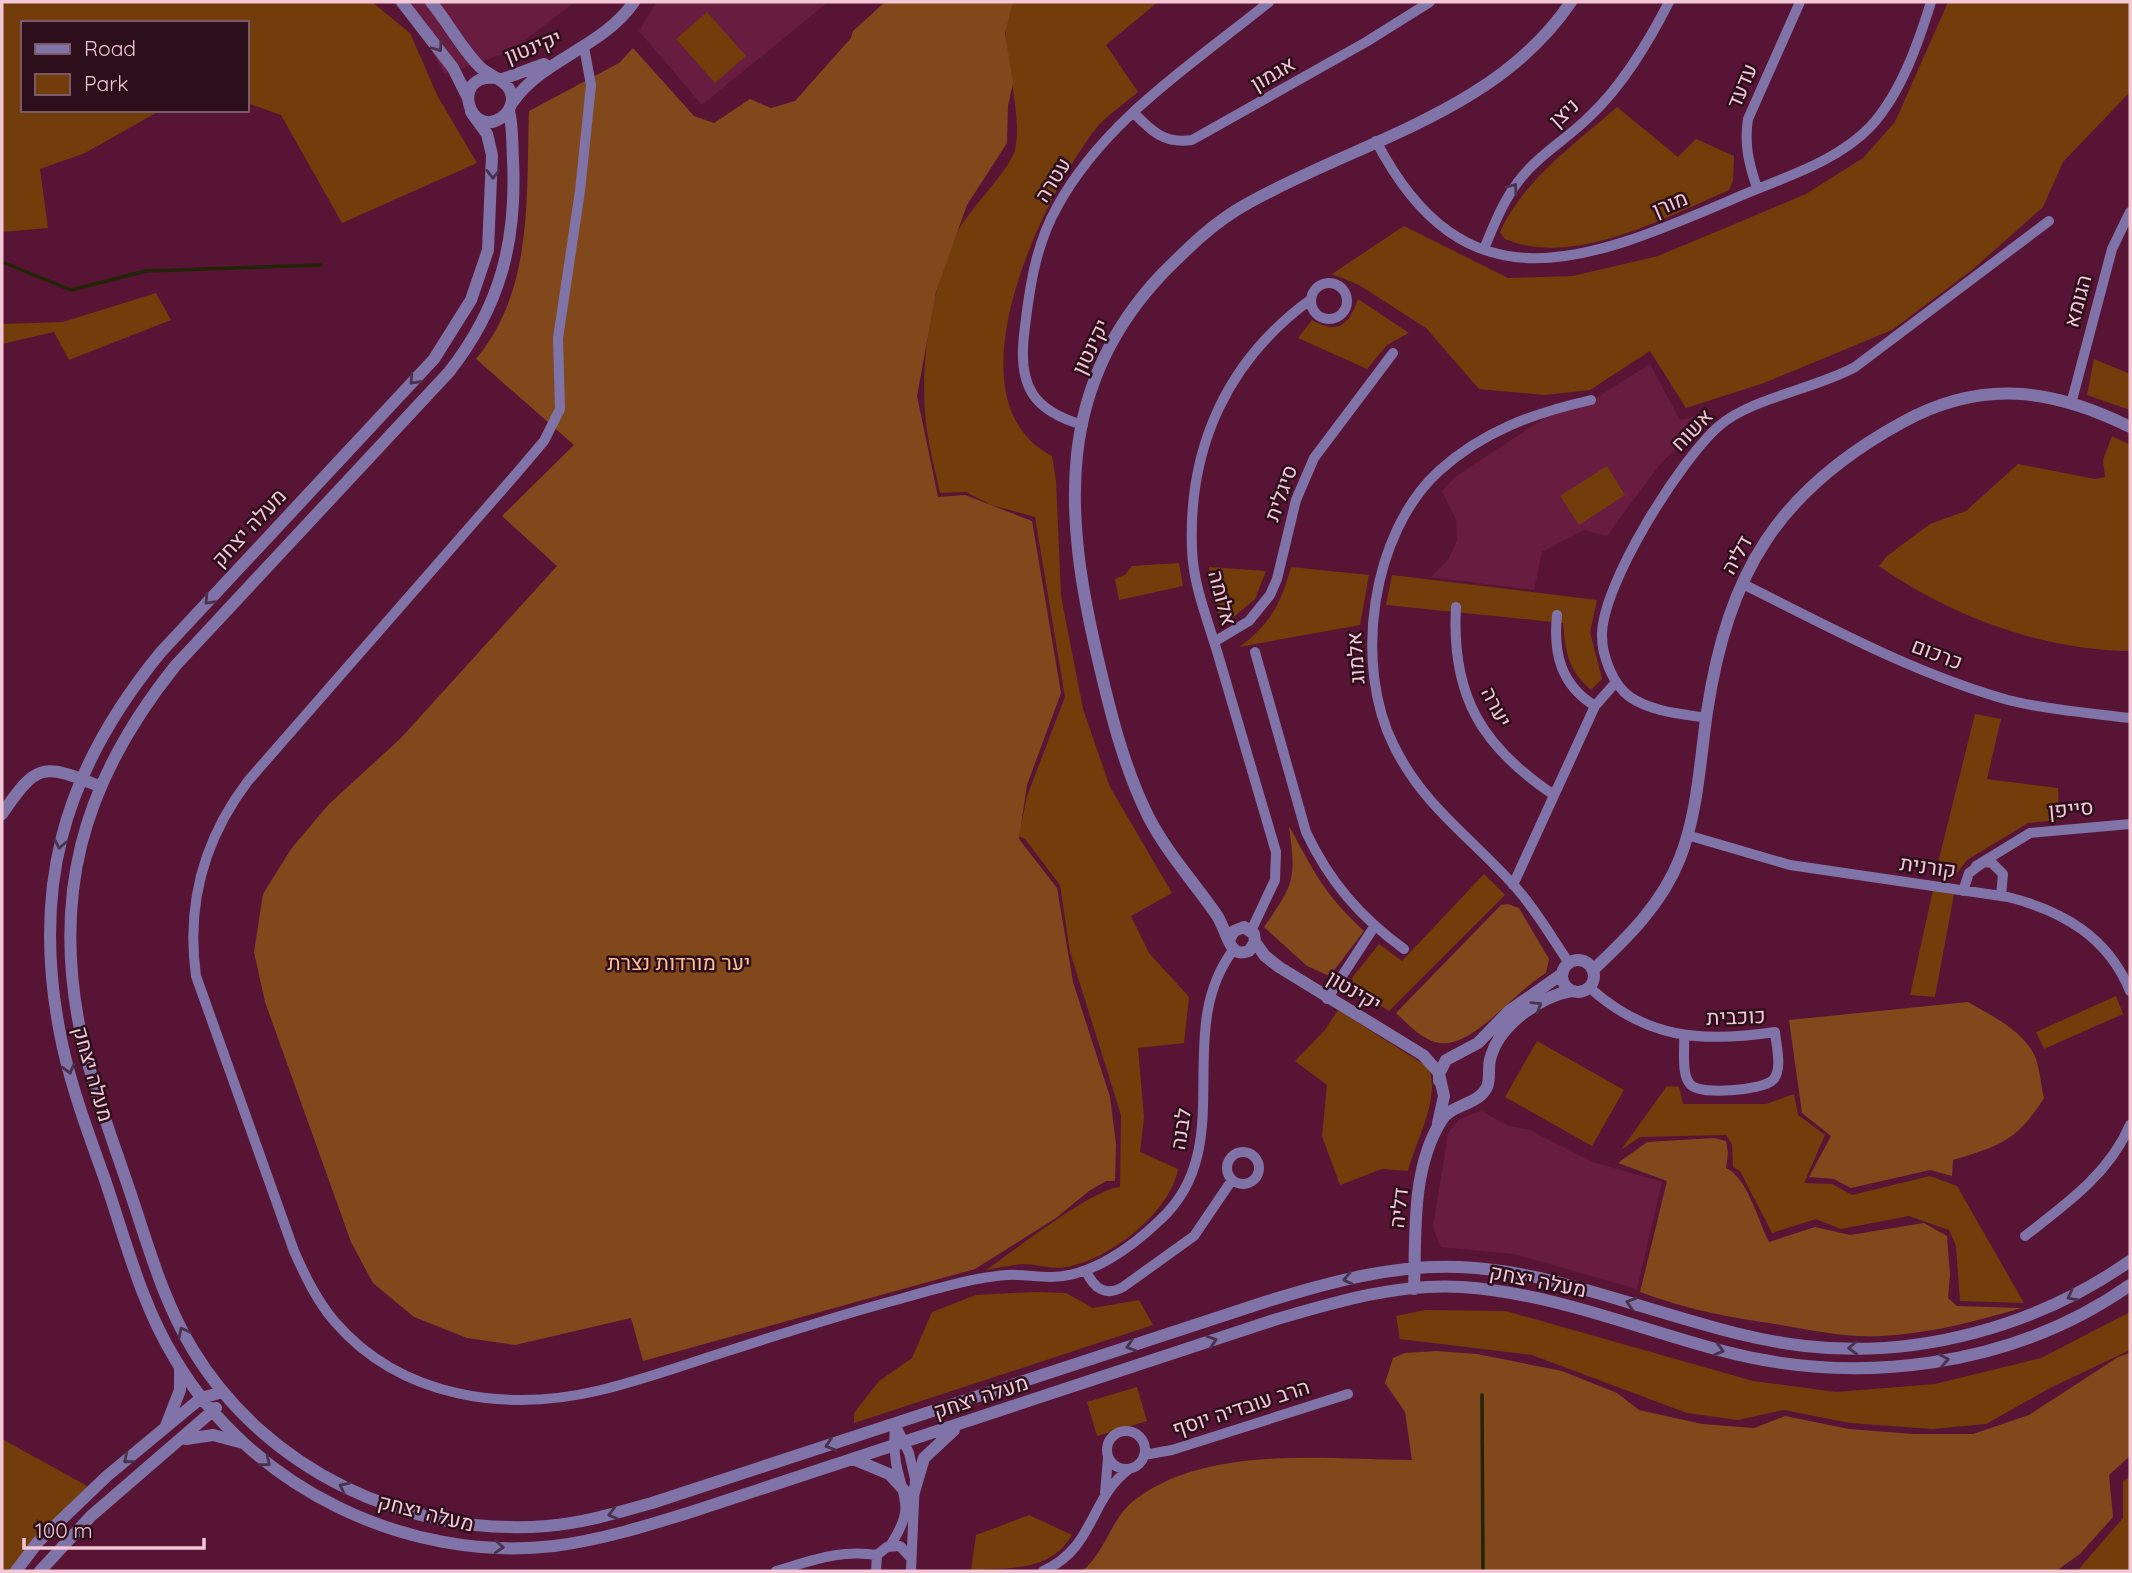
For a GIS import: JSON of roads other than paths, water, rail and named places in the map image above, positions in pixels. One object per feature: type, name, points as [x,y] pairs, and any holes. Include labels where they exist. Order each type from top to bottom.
[{"type":"street","points":[[402,2],[446,58],[468,98],[471,112],[491,122],[510,107],[508,86],[481,69],[431,2]]},
{"type":"street","name":"יקינטון","points":[[510,107],[529,81],[615,24],[634,2]]},
{"type":"street","name":"עטרה","points":[[1083,425],[1056,417],[1032,394],[1025,372],[1023,343],[1029,289],[1040,248],[1056,208],[1094,152],[1134,113],[1269,2]]},
{"type":"street","name":"אגמון","points":[[1134,113],[1164,139],[1178,142],[1192,140],[1283,90],[1430,2]]},
{"type":"street","name":"יקינטון","points":[[1440,1085],[1438,1073],[1432,1065],[1410,1046],[1327,999],[1242,940],[1216,914],[1165,846],[1133,785],[1120,746],[1078,562],[1073,495],[1076,450],[1086,406],[1111,342],[1150,287],[1179,257],[1242,206],[1441,112],[1488,85],[1534,47],[1571,2]]},
{"type":"street","name":"ניצן","points":[[1484,249],[1502,204],[1512,188],[1535,163],[1590,116],[1617,85],[1669,2]]},
{"type":"street","name":"עדעד","points":[[1757,188],[1747,159],[1744,139],[1748,119],[1800,2]]},
{"type":"street","name":"מורן","points":[[1376,141],[1410,198],[1445,229],[1484,249],[1513,257],[1572,257],[1658,230],[1841,151],[1872,124],[1903,76],[1931,2]]},
{"type":"street","name":"יקינטון","points":[[497,79],[582,48]]},
{"type":"street","name":"לבנה","points":[[582,48],[591,85],[580,191],[558,338],[560,409],[544,441],[248,780],[218,826],[197,889],[192,946],[197,976],[294,1251],[306,1277],[334,1321],[375,1360],[419,1382],[451,1392],[503,1402],[599,1391],[844,1314],[956,1284],[1008,1275],[1051,1277],[1086,1271],[1118,1253],[1160,1221],[1174,1206],[1191,1177],[1204,1116],[1203,1045],[1208,1001],[1217,972],[1242,940]]},
{"type":"street","points":[[468,98],[474,84],[487,77],[497,79]]},
{"type":"street","name":"מעלה יצחק","points":[[510,107],[514,175],[508,253],[496,291],[471,342],[449,372],[176,665],[130,727],[99,786],[82,837],[71,908],[73,979],[84,1047],[168,1300],[193,1350],[223,1392],[275,1444],[313,1471],[344,1488],[426,1516],[501,1527],[550,1526],[625,1511],[1311,1288],[1415,1268],[1460,1267],[1537,1276],[1747,1336],[1804,1346],[1846,1348],[1927,1342],[1977,1332],[2043,1310],[2130,1261]]},
{"type":"street","name":"מעלה יצחק","points":[[471,112],[491,144],[492,214],[484,267],[463,316],[434,359],[160,652],[113,716],[80,779],[62,832],[52,883],[51,933],[55,1004],[77,1098],[149,1307],[180,1367],[201,1398],[243,1443],[302,1488],[353,1514],[446,1542],[500,1548],[552,1546],[604,1537],[900,1444],[1316,1307],[1415,1289],[1459,1287],[1533,1296],[1742,1356],[1802,1367],[1846,1369],[1930,1362],[1982,1352],[2051,1329],[2130,1285]]},
{"type":"street","name":"הגומא","points":[[2071,404],[2112,248],[2130,212]]},
{"type":"street","name":"אשוח","points":[[1616,682],[1602,637],[1608,610],[1631,552],[1654,510],[1676,475],[1702,443],[1736,414],[1829,381],[1855,367],[2049,221]]},
{"type":"street","name":"אלומה","points":[[1242,940],[1268,901],[1275,880],[1276,852],[1195,573],[1192,551],[1196,494],[1209,432],[1230,384],[1249,356],[1282,322],[1310,300]]},
{"type":"street","name":"סיגלית","points":[[1214,642],[1249,621],[1270,596],[1277,579],[1296,500],[1314,458],[1393,353]]},
{"type":"street","name":"דליה","points":[[1593,970],[1645,918],[1680,859],[1687,835],[1718,648],[1743,584],[1772,533],[1800,496],[1833,466],[1892,428],[1927,408],[1956,398],[1980,394],[2034,395],[2071,404],[2130,427]]},
{"type":"street","name":"אלמוג","points":[[1565,969],[1535,911],[1513,885],[1430,802],[1393,745],[1376,685],[1372,621],[1385,558],[1419,494],[1438,471],[1502,428],[1552,409],[1591,400]]},
{"type":"street","name":"כרכום","points":[[1743,584],[1908,665],[1957,683],[2050,708],[2130,718]]},
{"type":"street","name":"יערה","points":[[1457,607],[1457,651],[1462,682],[1485,734],[1522,774],[1555,796]]},
{"type":"street","points":[[1557,615],[1556,651],[1561,670],[1571,687],[1595,706]]},
{"type":"street","points":[[1255,652],[1306,832],[1337,886],[1374,927],[1404,949]]},
{"type":"street","points":[[1513,885],[1595,706],[1616,682],[1629,697],[1646,706],[1707,718]]},
{"type":"street","points":[[2,814],[27,779],[35,773],[54,770],[99,786]]},
{"type":"street","name":"סייפן","points":[[1963,891],[1969,873],[1976,866],[2016,840],[2046,831],[2130,824]]},
{"type":"street","name":"קורנית","points":[[1687,835],[1790,865],[2001,896],[2039,905],[2086,931],[2116,966],[2130,991]]},
{"type":"street","points":[[2001,896],[2005,851],[2016,840]]},
{"type":"street","points":[[1976,866],[1984,862],[1992,863],[2003,874]]},
{"type":"street","points":[[1327,999],[1374,927]]},
{"type":"street","points":[[1580,960],[1593,970],[1594,978],[1590,988],[1581,993],[1571,991],[1553,996],[1510,1025],[1492,1051],[1485,1090],[1468,1102],[1452,1100],[1440,1085],[1441,1066],[1456,1054],[1478,1043],[1509,1012],[1565,969],[1580,960]]},
{"type":"street","points":[[1565,969],[1563,984],[1571,991]]},
{"type":"street","name":"כוכבית","points":[[1590,988],[1625,1015],[1684,1035],[1736,1038],[1775,1032],[1776,1075],[1772,1081],[1760,1086],[1731,1090],[1696,1089],[1688,1083],[1686,1075],[1684,1035]]},
{"type":"street","name":"יקינטון","points":[[1410,1046],[1446,1056],[1456,1054]]},
{"type":"street","points":[[1456,1054],[1475,1055],[1489,1072]]},
{"type":"street","name":"דליה","points":[[1415,1289],[1419,1194],[1444,1096],[1440,1085]]},
{"type":"street","name":"דליה","points":[[1436,1133],[1446,1114],[1468,1102]]},
{"type":"street","points":[[2025,1236],[2068,1202],[2109,1163],[2130,1125]]},
{"type":"street","points":[[1086,1271],[1091,1283],[1102,1291],[1116,1291],[1123,1287],[1194,1236],[1232,1180]]},
{"type":"street","points":[[164,1429],[180,1390],[180,1367]]},
{"type":"street","points":[[16,1571],[38,1542],[78,1502],[201,1398],[223,1392]]},
{"type":"street","points":[[40,1571],[92,1516],[214,1413],[223,1392]]},
{"type":"street","name":"הרב עובדיה יוסף","points":[[1144,1454],[1172,1450],[1348,1394]]},
{"type":"street","points":[[913,1571],[909,1491],[924,1458],[961,1423]]},
{"type":"street","points":[[776,1571],[835,1553],[877,1555],[890,1546],[904,1518],[912,1463],[900,1444],[894,1424]]},
{"type":"street","points":[[1044,1571],[1077,1549],[1118,1477],[1140,1463],[1144,1454],[1142,1439],[1125,1431],[1110,1440],[1105,1496]]},
{"type":"street","points":[[181,1440],[213,1435],[243,1443]]},
{"type":"street","points":[[1108,1458],[1117,1467],[1129,1469]]},
{"type":"street","points":[[853,1459],[889,1474],[909,1491]]},
{"type":"street","points":[[890,1546],[900,1546],[911,1558]]},
{"type":"street","points":[[876,1571],[877,1555]]},
{"type":"waterway","points":[[2,262],[71,290],[146,271],[321,265]]},
{"type":"waterway","points":[[1482,1395],[1483,1571]]},
{"type":"park label","name":"יער מורדות נצרת","points":[[679,963]]}]
